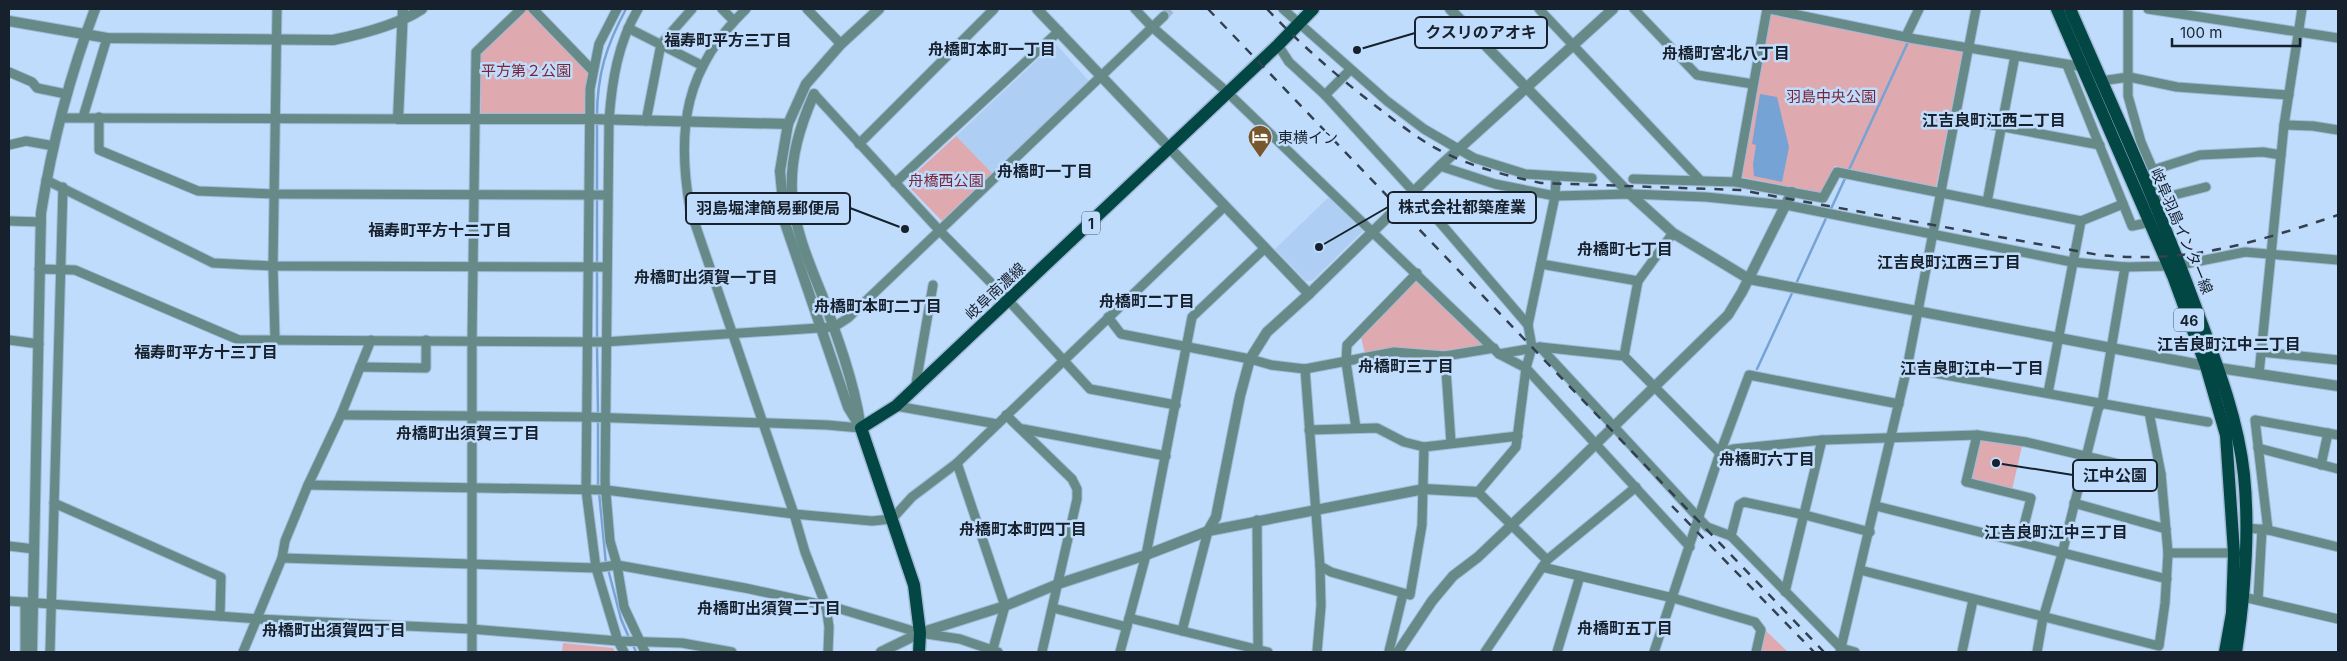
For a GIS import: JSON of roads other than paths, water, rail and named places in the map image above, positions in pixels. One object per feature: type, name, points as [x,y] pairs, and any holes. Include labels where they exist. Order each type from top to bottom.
[{"type":"main road","name":"岐阜南濃線","points":[[861,428],[896,406],[915,389],[1171,148],[1313,9]]},
{"type":"main road","name":"岐阜羽島インター線","points":[[2057,9],[2151,222],[2174,265]]},
{"type":"main road","name":"岐阜羽島インター線","points":[[2070,9],[2101,81],[2174,265],[2236,433],[2244,474],[2248,528],[2246,582],[2238,596],[2225,652]]},
{"type":"main road","name":"岐阜羽島インター線","points":[[2212,367],[2226,435],[2238,596],[2236,652]]},
{"type":"main road","points":[[861,428],[914,585],[920,633],[919,652]]},
{"type":"street","points":[[25,652],[34,549],[41,222],[46,180],[66,94],[95,9]]},
{"type":"street","points":[[274,339],[273,266],[277,9]]},
{"type":"street","points":[[9,21],[85,36],[107,38],[333,40],[359,35],[403,13],[422,9]]},
{"type":"street","points":[[472,652],[472,341],[476,52],[521,9]]},
{"type":"street","points":[[533,9],[592,70]]},
{"type":"street","points":[[617,9],[599,44],[592,70],[591,196],[605,342],[604,490],[610,541],[624,606],[637,640],[645,652]]},
{"type":"street","points":[[624,652],[599,568],[589,490],[591,342],[597,268],[606,196],[608,120],[612,82],[628,28],[638,9]]},
{"type":"street","points":[[646,121],[662,44],[692,9]]},
{"type":"street","points":[[722,9],[734,21]]},
{"type":"street","points":[[746,9],[713,48],[696,80],[685,121],[684,163],[690,209],[794,514],[805,552],[826,606],[829,627],[828,652]]},
{"type":"street","points":[[807,9],[841,44]]},
{"type":"street","points":[[861,428],[848,407],[785,223],[780,170],[788,124],[806,84],[841,44],[879,9]]},
{"type":"street","points":[[859,144],[994,9]]},
{"type":"street","points":[[1037,9],[1310,294]]},
{"type":"street","points":[[1135,9],[1228,92],[1497,351],[1526,368],[1690,547]]},
{"type":"street","points":[[1283,9],[1387,101],[1424,129],[1474,158],[1525,174],[1592,178]]},
{"type":"street","points":[[1450,9],[1630,194],[1673,233],[1748,278],[1781,286],[2212,367],[2338,386]]},
{"type":"street","points":[[1539,9],[1700,180]]},
{"type":"street","points":[[1182,631],[1208,531],[1216,517],[1240,396],[1250,359],[1267,332],[1310,294],[1459,148],[1613,9]]},
{"type":"street","points":[[1634,9],[1697,75],[1753,84]]},
{"type":"street","points":[[1736,182],[1768,9],[1906,36],[2084,67]]},
{"type":"street","points":[[1906,36],[1919,9]]},
{"type":"street","points":[[1841,650],[1892,438],[1919,312],[1976,9]]},
{"type":"street","points":[[2128,9],[2128,96],[2141,142],[2162,198],[2206,187]]},
{"type":"street","points":[[2148,9],[2338,38]]},
{"type":"street","points":[[2259,374],[2284,125],[2302,9]]},
{"type":"street","points":[[398,119],[403,13]]},
{"type":"street","points":[[39,269],[75,270],[232,338],[605,342],[834,327],[848,318],[1164,16]]},
{"type":"street","points":[[628,28],[703,66]]},
{"type":"street","points":[[895,183],[1058,32]]},
{"type":"street","points":[[83,117],[107,38]]},
{"type":"street","points":[[1278,45],[1289,62],[1325,96],[1413,191],[1528,325],[1536,347],[1707,526],[1731,536],[1841,650],[1855,652]]},
{"type":"street","points":[[1987,202],[2015,56]]},
{"type":"street","points":[[2067,65],[2132,226],[2151,222]]},
{"type":"street","points":[[1325,96],[1350,70]]},
{"type":"street","points":[[9,72],[32,82],[38,88],[66,94]]},
{"type":"street","points":[[2101,81],[2129,77],[2177,88],[2289,95]]},
{"type":"street","points":[[861,428],[856,397],[834,327],[799,230],[792,194],[794,155],[803,118],[814,94],[895,183],[1009,301],[1090,389],[1176,405]]},
{"type":"street","points":[[99,117],[99,150],[198,191],[275,194],[606,196]]},
{"type":"street","points":[[61,118],[608,120],[788,124]]},
{"type":"street","points":[[1954,118],[2100,145]]},
{"type":"street","points":[[2284,125],[2313,126],[2338,130]]},
{"type":"street","points":[[9,145],[26,141],[54,146]]},
{"type":"street","points":[[2153,170],[2200,155],[2263,152],[2281,155]]},
{"type":"street","points":[[1440,166],[1495,184],[1555,196],[1630,194],[1706,197],[1786,205],[1932,236],[2072,262],[2125,267],[2174,265],[2245,252],[2338,260]]},
{"type":"street","points":[[1633,179],[1736,182],[1823,198],[1837,172],[2081,221],[2123,204]]},
{"type":"street","points":[[1528,325],[1555,196],[1556,177]]},
{"type":"street","points":[[46,180],[213,263],[273,266],[597,268]]},
{"type":"street","points":[[50,652],[63,187]]},
{"type":"street","points":[[1393,652],[1453,576],[1478,557],[1613,426],[1654,389],[1728,314],[1792,192]]},
{"type":"street","points":[[308,485],[604,490],[794,514],[872,521],[892,520],[912,498],[957,463],[1225,206]]},
{"type":"street","points":[[9,221],[41,222]]},
{"type":"street","points":[[2048,393],[2057,338],[2081,221]]},
{"type":"street","points":[[1624,356],[1638,281],[1673,233]]},
{"type":"street","points":[[1120,652],[1146,555],[1192,317],[1264,248]]},
{"type":"street","points":[[1541,264],[1638,281]]},
{"type":"street","points":[[2037,652],[2042,618],[2062,554],[2098,408],[2102,403],[2125,267]]},
{"type":"street","points":[[1356,428],[1346,362],[1346,344],[1417,273]]},
{"type":"street","points":[[915,389],[933,286]]},
{"type":"street","points":[[1108,317],[1121,334],[1250,359],[1271,365],[1305,369],[1394,352],[1445,356],[1536,347],[1624,356],[1654,389],[1720,453]]},
{"type":"street","points":[[9,340],[38,344]]},
{"type":"street","points":[[243,652],[282,558],[285,540],[308,485],[341,416],[371,340]]},
{"type":"street","points":[[360,367],[426,368],[426,340]]},
{"type":"street","points":[[1478,492],[1516,447],[1526,368],[1536,347]]},
{"type":"street","points":[[2261,352],[2338,360]]},
{"type":"street","points":[[1445,356],[1451,443]]},
{"type":"street","points":[[1907,368],[2208,422]]},
{"type":"street","points":[[1305,369],[1320,566],[1321,606],[1317,652]]},
{"type":"street","points":[[1654,652],[1720,453],[1749,375],[1899,404]]},
{"type":"street","points":[[896,406],[997,424]]},
{"type":"street","points":[[1860,570],[2042,618],[2159,646],[2167,579],[2166,506],[2149,412]]},
{"type":"street","points":[[1006,415],[1023,429],[1072,479],[1077,489],[1077,499],[1042,652]]},
{"type":"street","points":[[341,416],[590,417],[826,425],[861,428]]},
{"type":"street","points":[[2258,600],[2265,530],[2255,420],[2338,434]]},
{"type":"street","points":[[1309,430],[1377,428],[1404,442],[1424,447],[1518,436]]},
{"type":"street","points":[[1023,429],[1166,456]]},
{"type":"street","points":[[2321,464],[2328,433]]},
{"type":"street","points":[[1720,453],[1733,449],[1822,440],[1977,435],[2026,442],[2161,474]]},
{"type":"street","points":[[1977,435],[1966,482],[2031,498],[2020,541]]},
{"type":"street","points":[[1785,592],[1822,440]]},
{"type":"street","points":[[1320,566],[1331,572],[1410,595],[1422,525],[1424,447]]},
{"type":"street","points":[[2258,448],[2338,468]]},
{"type":"street","points":[[282,558],[472,565],[599,568],[615,566],[727,585],[826,606],[920,633],[960,639],[994,652],[1005,606],[957,463]]},
{"type":"street","points":[[1484,652],[1544,563],[1636,487]]},
{"type":"street","points":[[881,652],[920,633],[1005,606],[1058,584],[1146,555],[1208,531],[1424,489],[1478,492],[1511,524],[1544,563],[1580,576],[1673,598],[1755,622],[1761,630],[1756,652]]},
{"type":"street","points":[[1731,536],[1739,505],[1744,502],[1870,532]]},
{"type":"street","points":[[54,503],[221,577],[220,616]]},
{"type":"street","points":[[2074,503],[2166,529]]},
{"type":"street","points":[[1876,506],[2167,579]]},
{"type":"street","points":[[1257,520],[1258,650]]},
{"type":"street","points":[[2248,528],[2265,530],[2338,547]]},
{"type":"street","points":[[9,546],[34,549]]},
{"type":"street","points":[[2168,553],[2234,553]]},
{"type":"street","points":[[1557,652],[1580,576]]},
{"type":"street","points":[[1393,652],[1403,594]]},
{"type":"street","points":[[2238,596],[2338,619]]},
{"type":"street","points":[[9,600],[258,619],[472,629],[622,641],[682,643],[732,652]]},
{"type":"street","points":[[1962,652],[1973,600]]},
{"type":"street","points":[[29,602],[32,652]]},
{"type":"street","points":[[1053,608],[1182,631],[1268,652]]},
{"type":"waterway","points":[[597,117],[597,102],[604,61],[626,9]]},
{"type":"waterway","points":[[1830,211],[1908,42]]},
{"type":"waterway","points":[[597,122],[597,192]]},
{"type":"waterway","points":[[597,197],[597,264]]},
{"type":"waterway","points":[[1795,286],[1827,216]]},
{"type":"waterway","points":[[597,270],[597,339]]},
{"type":"waterway","points":[[1757,369],[1793,291]]},
{"type":"waterway","points":[[597,345],[598,414]]},
{"type":"waterway","points":[[598,420],[598,487]]},
{"type":"waterway","points":[[599,492],[606,564]]},
{"type":"waterway","points":[[608,569],[621,619],[630,640]]},
{"type":"waterway","points":[[633,645],[636,652]]},
{"type":"tunnel","points":[[1164,16],[1171,9]]},
{"type":"railway","points":[[1208,9],[1824,652]]},
{"type":"railway","points":[[1267,9],[1306,48],[1334,72],[1423,141],[1470,164],[1541,183],[1740,190],[2099,255],[2132,257],[2192,254],[2221,249],[2278,234],[2338,215]]},
{"type":"railway","points":[[1672,506],[1814,652]]},
{"type":"place","name":"クスリのアオキ","points":[[1357,50]]},
{"type":"place","name":"東横イン","points":[[1260,158]]},
{"type":"place","name":"羽島堀津簡易郵便局","points":[[905,229]]},
{"type":"place","name":"株式会社都築産業","points":[[1319,247]]},
{"type":"place","name":"江中公園","points":[[1996,463]]},
{"type":"district","name":"福寿町平方三丁目","points":[[728,40]]},
{"type":"district","name":"舟橋町本町一丁目","points":[[992,49]]},
{"type":"district","name":"舟橋町宮北八丁目","points":[[1726,53]]},
{"type":"district","name":"江吉良町江西二丁目","points":[[1994,120]]},
{"type":"district","name":"舟橋町一丁目","points":[[1045,171]]},
{"type":"district","name":"福寿町平方十二丁目","points":[[440,230]]},
{"type":"district","name":"舟橋町七丁目","points":[[1625,249]]},
{"type":"district","name":"江吉良町江西三丁目","points":[[1949,262]]},
{"type":"district","name":"舟橋町出須賀一丁目","points":[[706,277]]},
{"type":"district","name":"舟橋町二丁目","points":[[1147,301]]},
{"type":"district","name":"舟橋町本町二丁目","points":[[878,306]]},
{"type":"district","name":"江吉良町江中二丁目","points":[[2229,344]]},
{"type":"district","name":"福寿町平方十三丁目","points":[[206,352]]},
{"type":"district","name":"舟橋町三丁目","points":[[1406,366]]},
{"type":"district","name":"江吉良町江中一丁目","points":[[1972,368]]},
{"type":"district","name":"舟橋町出須賀三丁目","points":[[468,433]]},
{"type":"district","name":"舟橋町六丁目","points":[[1767,459]]},
{"type":"district","name":"舟橋町本町四丁目","points":[[1023,529]]},
{"type":"district","name":"江吉良町江中三丁目","points":[[2056,532]]},
{"type":"district","name":"舟橋町出須賀二丁目","points":[[769,608]]},
{"type":"district","name":"舟橋町五丁目","points":[[1625,628]]},
{"type":"district","name":"舟橋町出須賀四丁目","points":[[334,630]]},
{"type":"park label","name":"平方第２公園","points":[[526,70]]},
{"type":"park label","name":"羽島中央公園","points":[[1831,96]]},
{"type":"park label","name":"舟橋西公園","points":[[946,180]]}]
